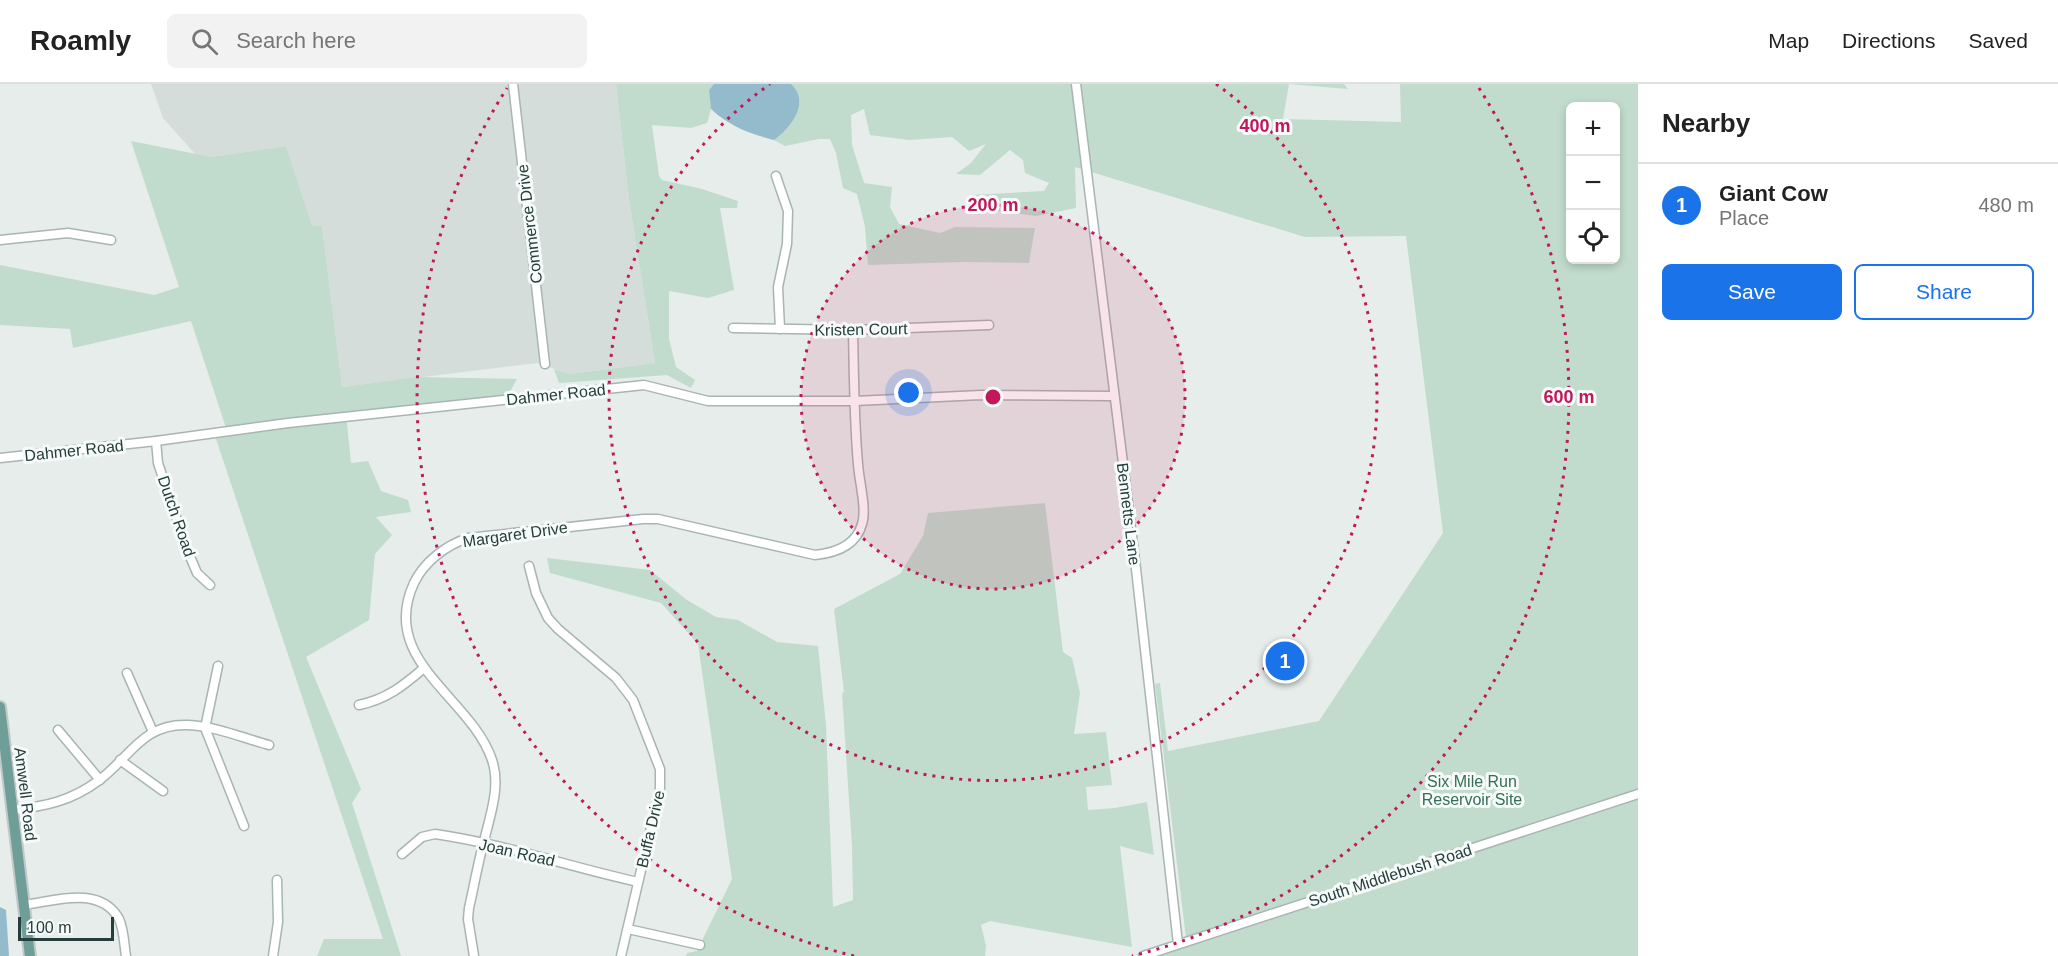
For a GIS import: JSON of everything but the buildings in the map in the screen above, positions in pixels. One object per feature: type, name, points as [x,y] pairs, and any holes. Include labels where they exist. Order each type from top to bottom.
[{"type":"main road","name":"Amwell Road","points":[[0,706],[30,956]]},
{"type":"street","name":"Commerce Drive","points":[[513,84],[545,364]]},
{"type":"street","name":"Bennetts Lane","points":[[1076,84],[1178,944]]},
{"type":"street","points":[[776,176],[788,212],[787,244],[778,287],[780,329]]},
{"type":"street","points":[[0,240],[68,233],[111,240]]},
{"type":"street","name":"Kristen Court","points":[[733,328],[853,330],[989,325]]},
{"type":"street","name":"Margaret Drive","points":[[474,956],[468,919],[469,908],[493,801],[495,782],[493,761],[483,738],[424,668],[408,636],[406,625],[408,595],[417,576],[435,556],[452,544],[468,538],[658,519],[808,554],[833,553],[842,549],[856,535],[863,522],[853,330]]},
{"type":"street","name":"Dahmer Road","points":[[0,458],[156,441],[288,423],[644,385],[708,401],[855,400],[981,395],[1113,396]]},
{"type":"street","name":"Dutch Road","points":[[156,441],[158,463],[186,547],[197,573],[210,585]]},
{"type":"street","name":"Buffa Drive","points":[[530,566],[536,593],[548,618],[623,686],[638,709],[660,769],[660,789],[621,956]]},
{"type":"street","points":[[218,666],[205,728],[244,826]]},
{"type":"street","points":[[359,705],[389,696],[424,668]]},
{"type":"street","points":[[128,673],[153,732]]},
{"type":"street","points":[[13,810],[51,805],[82,792],[100,780],[134,745],[165,727],[188,725],[269,745]]},
{"type":"street","points":[[58,730],[100,780]]},
{"type":"street","points":[[120,760],[163,791]]},
{"type":"street","name":"South Middlebush Road","points":[[1143,956],[1638,794]]},
{"type":"street","name":"Joan Road","points":[[402,854],[408,847],[428,835],[451,837],[638,882]]},
{"type":"street","points":[[273,956],[278,922],[277,880]]},
{"type":"street","points":[[24,905],[80,897],[96,899],[110,909],[118,919],[126,956]]},
{"type":"street","points":[[628,928],[700,945]]},
{"type":"shaded area","points":[[151,84],[616,84],[629,199],[655,363],[570,374],[537,363],[342,387],[322,226],[312,227],[286,146],[211,157],[197,156],[163,118]]},
{"type":"green space","points":[[616,84],[714,84],[709,90],[711,109],[707,123],[691,128],[652,125],[659,176],[662,180],[702,189],[738,201],[737,208],[720,208],[734,290],[708,298],[669,291],[669,339],[676,367],[695,380],[691,388],[667,375],[559,383],[554,369],[570,374],[655,363],[629,199]]},
{"type":"green space","name":"Six Mile Run Reservoir Site","points":[[791,84],[1289,84],[1283,119],[1401,122],[1400,84],[1638,84],[1638,956],[1159,956],[1187,946],[1155,684],[1160,683],[1168,751],[1319,721],[1443,533],[1406,236],[1305,237],[1075,167],[1076,208],[1036,216],[971,208],[973,195],[1044,191],[1049,183],[1025,173],[1023,160],[1010,150],[980,175],[956,174],[971,163],[986,144],[969,151],[952,137],[909,140],[870,135],[864,109],[851,115],[852,145],[864,183],[892,187],[890,207],[899,224],[940,233],[955,227],[1035,228],[1029,263],[962,262],[868,265],[865,227],[857,194],[843,188],[836,153],[830,139],[785,146],[774,140],[792,122],[799,106],[797,91]]},
{"type":"green space","points":[[1289,84],[1344,84],[1348,89]]},
{"type":"green space","points":[[131,141],[211,157],[286,146],[312,226],[322,226],[342,387],[418,377],[517,379],[507,397],[346,415],[351,463],[368,461],[381,491],[408,500],[411,512],[376,517],[392,535],[375,554],[369,620],[306,657],[361,789],[352,803],[401,956],[317,956],[324,939],[383,939],[213,430],[226,428],[191,321],[73,348],[70,329],[0,325],[0,265],[154,295],[179,287]]},
{"type":"green space","points":[[1045,503],[1063,652],[1072,658],[1080,693],[1074,734],[1106,732],[1112,785],[1086,787],[1088,810],[1147,802],[1154,855],[1120,846],[1132,947],[990,921],[981,925],[986,946],[985,956],[686,956],[687,953],[697,951],[732,879],[698,644],[661,603],[550,573],[547,558],[650,570],[687,600],[716,617],[738,620],[777,642],[818,646],[826,726],[833,907],[853,900],[852,846],[842,693],[844,692],[834,609],[900,574],[923,536],[928,513]]},
{"type":"water","points":[[714,84],[791,84],[797,91],[799,106],[787,129],[774,140],[740,129],[711,109],[709,90]]},
{"type":"water","points":[[0,907],[6,910],[9,956],[0,956]]},
{"type":"place","name":"Giant Cow","points":[[1285,661]]}]
